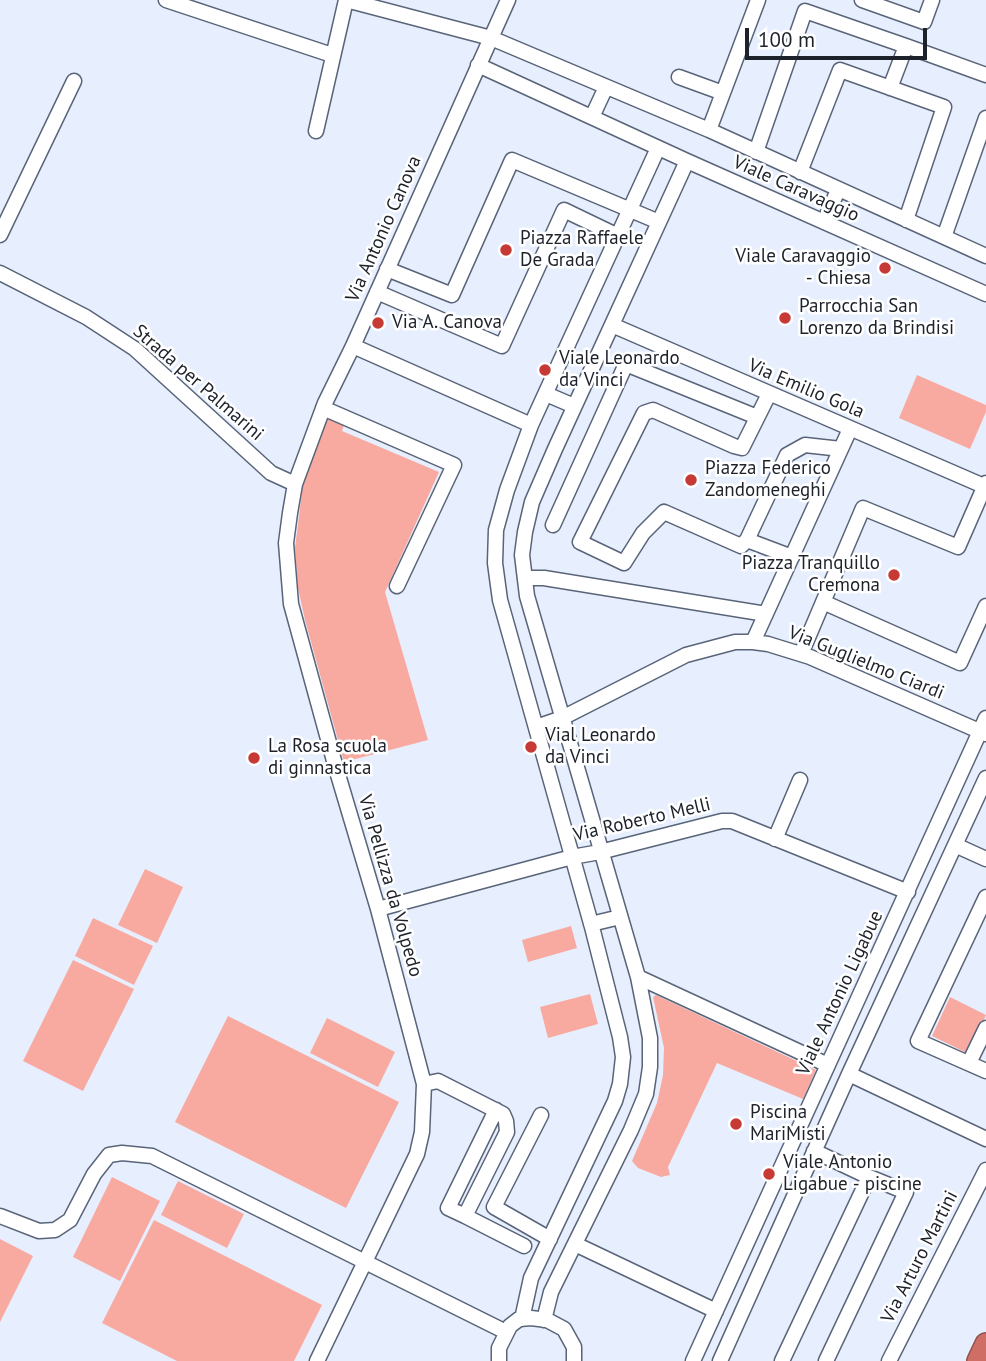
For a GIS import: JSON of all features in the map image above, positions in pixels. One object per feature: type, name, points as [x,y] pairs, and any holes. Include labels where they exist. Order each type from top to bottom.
[{"type":"highway","points":[[978,1361],[986,1345]]},
{"type":"street","points":[[166,0],[332,55]]},
{"type":"street","points":[[316,131],[346,0]]},
{"type":"street","name":"Viale Caravaggio","points":[[346,0],[491,38],[709,130],[986,256]]},
{"type":"street","points":[[478,65],[508,0]]},
{"type":"street","points":[[709,130],[758,0]]},
{"type":"street","points":[[862,0],[924,22],[932,0]]},
{"type":"street","points":[[756,152],[805,11],[986,75]]},
{"type":"street","points":[[890,88],[906,46]]},
{"type":"street","name":"Viale Caravaggio","points":[[478,65],[986,294]]},
{"type":"street","name":"Via Antonio Canova","points":[[323,408],[478,65]]},
{"type":"street","points":[[800,172],[840,70],[944,107],[905,220]]},
{"type":"street","points":[[679,77],[723,93]]},
{"type":"street","points":[[0,235],[74,81]]},
{"type":"street","points":[[592,117],[606,87]]},
{"type":"street","points":[[944,237],[986,118]]},
{"type":"street","points":[[522,1319],[531,1278],[615,1101],[623,1057],[591,924],[500,600],[495,564],[496,530],[507,490],[531,425],[658,148]]},
{"type":"street","points":[[387,269],[452,295],[512,160],[659,222]]},
{"type":"street","points":[[544,1320],[551,1292],[646,1094],[650,1038],[638,977],[527,596],[522,555],[532,502],[573,406],[687,161]]},
{"type":"street","points":[[824,222],[838,190]]},
{"type":"street","points":[[377,292],[502,346],[564,210],[618,236]]},
{"type":"street","name":"Strada per Palmarini","points":[[0,273],[86,317],[135,349],[271,473],[295,484]]},
{"type":"street","name":"Via Emilio Gola","points":[[612,326],[986,485]]},
{"type":"street","points":[[353,346],[531,425]]},
{"type":"street","points":[[554,525],[626,364],[757,417]]},
{"type":"street","points":[[546,394],[573,406]]},
{"type":"street","points":[[769,394],[742,448],[653,410],[644,413],[580,542],[624,563],[643,533],[664,512],[741,546],[747,540],[787,456],[805,445],[841,449]]},
{"type":"street","points":[[323,408],[454,464],[397,586]]},
{"type":"street","name":"Via Pellizza da Volpedo","points":[[317,1361],[417,1154],[422,1132],[424,1084],[378,909],[290,604],[286,543],[295,484],[323,408]]},
{"type":"street","points":[[753,642],[850,429]]},
{"type":"street","points":[[801,654],[863,508],[958,547],[986,485]]},
{"type":"street","points":[[747,540],[792,557]]},
{"type":"street","name":"Via Guglielmo Ciardi","points":[[525,578],[544,578],[766,614]]},
{"type":"street","points":[[500,600],[527,596]]},
{"type":"street","points":[[823,602],[960,663],[986,606]]},
{"type":"street","name":"Via Guglielmo Ciardi","points":[[536,727],[562,718],[686,655],[735,642],[753,642],[801,654],[984,728]]},
{"type":"street","name":"Viale Antonio Ligabue","points":[[693,1361],[984,728]]},
{"type":"street","points":[[720,1361],[955,845],[980,807],[986,778]]},
{"type":"street","points":[[775,839],[800,780]]},
{"type":"street","name":"Via Roberto Melli","points":[[378,909],[572,856],[600,852],[722,821],[732,821],[908,892]]},
{"type":"street","points":[[955,845],[986,859]]},
{"type":"street","points":[[986,897],[918,1041],[986,1071]]},
{"type":"street","points":[[591,924],[620,917]]},
{"type":"street","points":[[638,977],[828,1065]]},
{"type":"street","points":[[969,1063],[986,1028]]},
{"type":"street","points":[[849,1074],[986,1139]]},
{"type":"street","points":[[424,1084],[438,1081],[496,1110],[448,1208],[524,1246]]},
{"type":"street","points":[[541,1115],[494,1208],[550,1239]]},
{"type":"street","points":[[814,1151],[906,1192],[826,1361]]},
{"type":"street","points":[[0,1216],[39,1231],[55,1230],[69,1220],[108,1154],[152,1156],[506,1332]]},
{"type":"street","points":[[588,1158],[612,1169]]},
{"type":"street","name":"Via Arturo Martini","points":[[889,1361],[986,1170]]},
{"type":"street","points":[[782,1361],[869,1177]]},
{"type":"street","points":[[575,1244],[716,1311]]},
{"type":"street","points":[[498,1360],[499,1348],[506,1332],[510,1326],[522,1319],[558,1324],[574,1346],[575,1361]]},
{"type":"shaded area","points":[[917,375],[986,405],[986,412],[970,449],[899,418]]},
{"type":"shaded area","points":[[329,416],[345,422],[342,431],[439,472],[385,592],[428,740],[344,762],[305,620],[298,588],[295,548],[303,484],[313,451]]},
{"type":"shaded area","points":[[145,869],[183,887],[157,943],[118,925]]},
{"type":"shaded area","points":[[93,918],[153,946],[134,985],[75,956]]},
{"type":"shaded area","points":[[571,926],[577,948],[528,962],[522,940]]},
{"type":"shaded area","points":[[73,960],[134,989],[83,1091],[23,1061]]},
{"type":"shaded area","points":[[590,994],[598,1024],[548,1038],[540,1007]]},
{"type":"shaded area","points":[[656,995],[816,1070],[803,1099],[717,1063],[668,1167],[670,1175],[661,1177],[638,1168],[632,1161],[657,1103],[663,1075],[664,1048],[653,997]]},
{"type":"shaded area","points":[[950,997],[986,1015],[969,1054],[932,1036]]},
{"type":"shaded area","points":[[228,1016],[399,1102],[346,1208],[175,1122]]},
{"type":"shaded area","points":[[327,1018],[395,1052],[378,1087],[310,1053]]},
{"type":"shaded area","points":[[112,1177],[160,1201],[120,1281],[73,1257]]},
{"type":"shaded area","points":[[178,1181],[244,1214],[227,1248],[161,1215]]},
{"type":"shaded area","points":[[154,1220],[322,1305],[294,1361],[177,1361],[102,1323]]},
{"type":"shaded area","points":[[0,1239],[33,1256],[0,1322]]},
{"type":"place","name":"Piazza Raffaele De Grada","points":[[506,250]]},
{"type":"place","name":"Viale Caravaggio - Chiesa","points":[[885,268]]},
{"type":"place","name":"Parrocchia San Lorenzo da Brindisi","points":[[785,318]]},
{"type":"place","name":"Via A. Canova","points":[[378,323]]},
{"type":"place","name":"Viale Leonardo da Vinci","points":[[545,370]]},
{"type":"place","name":"Piazza Federico Zandomeneghi","points":[[691,480]]},
{"type":"place","name":"Piazza Tranquillo Cremona","points":[[894,575]]},
{"type":"place","name":"Vial Leonardo da Vinci","points":[[531,747]]},
{"type":"place","name":"La Rosa scuola di ginnastica","points":[[254,758]]},
{"type":"place","name":"Piscina MariMisti","points":[[736,1124]]},
{"type":"place","name":"Viale Antonio Ligabue - piscine","points":[[769,1174]]}]
